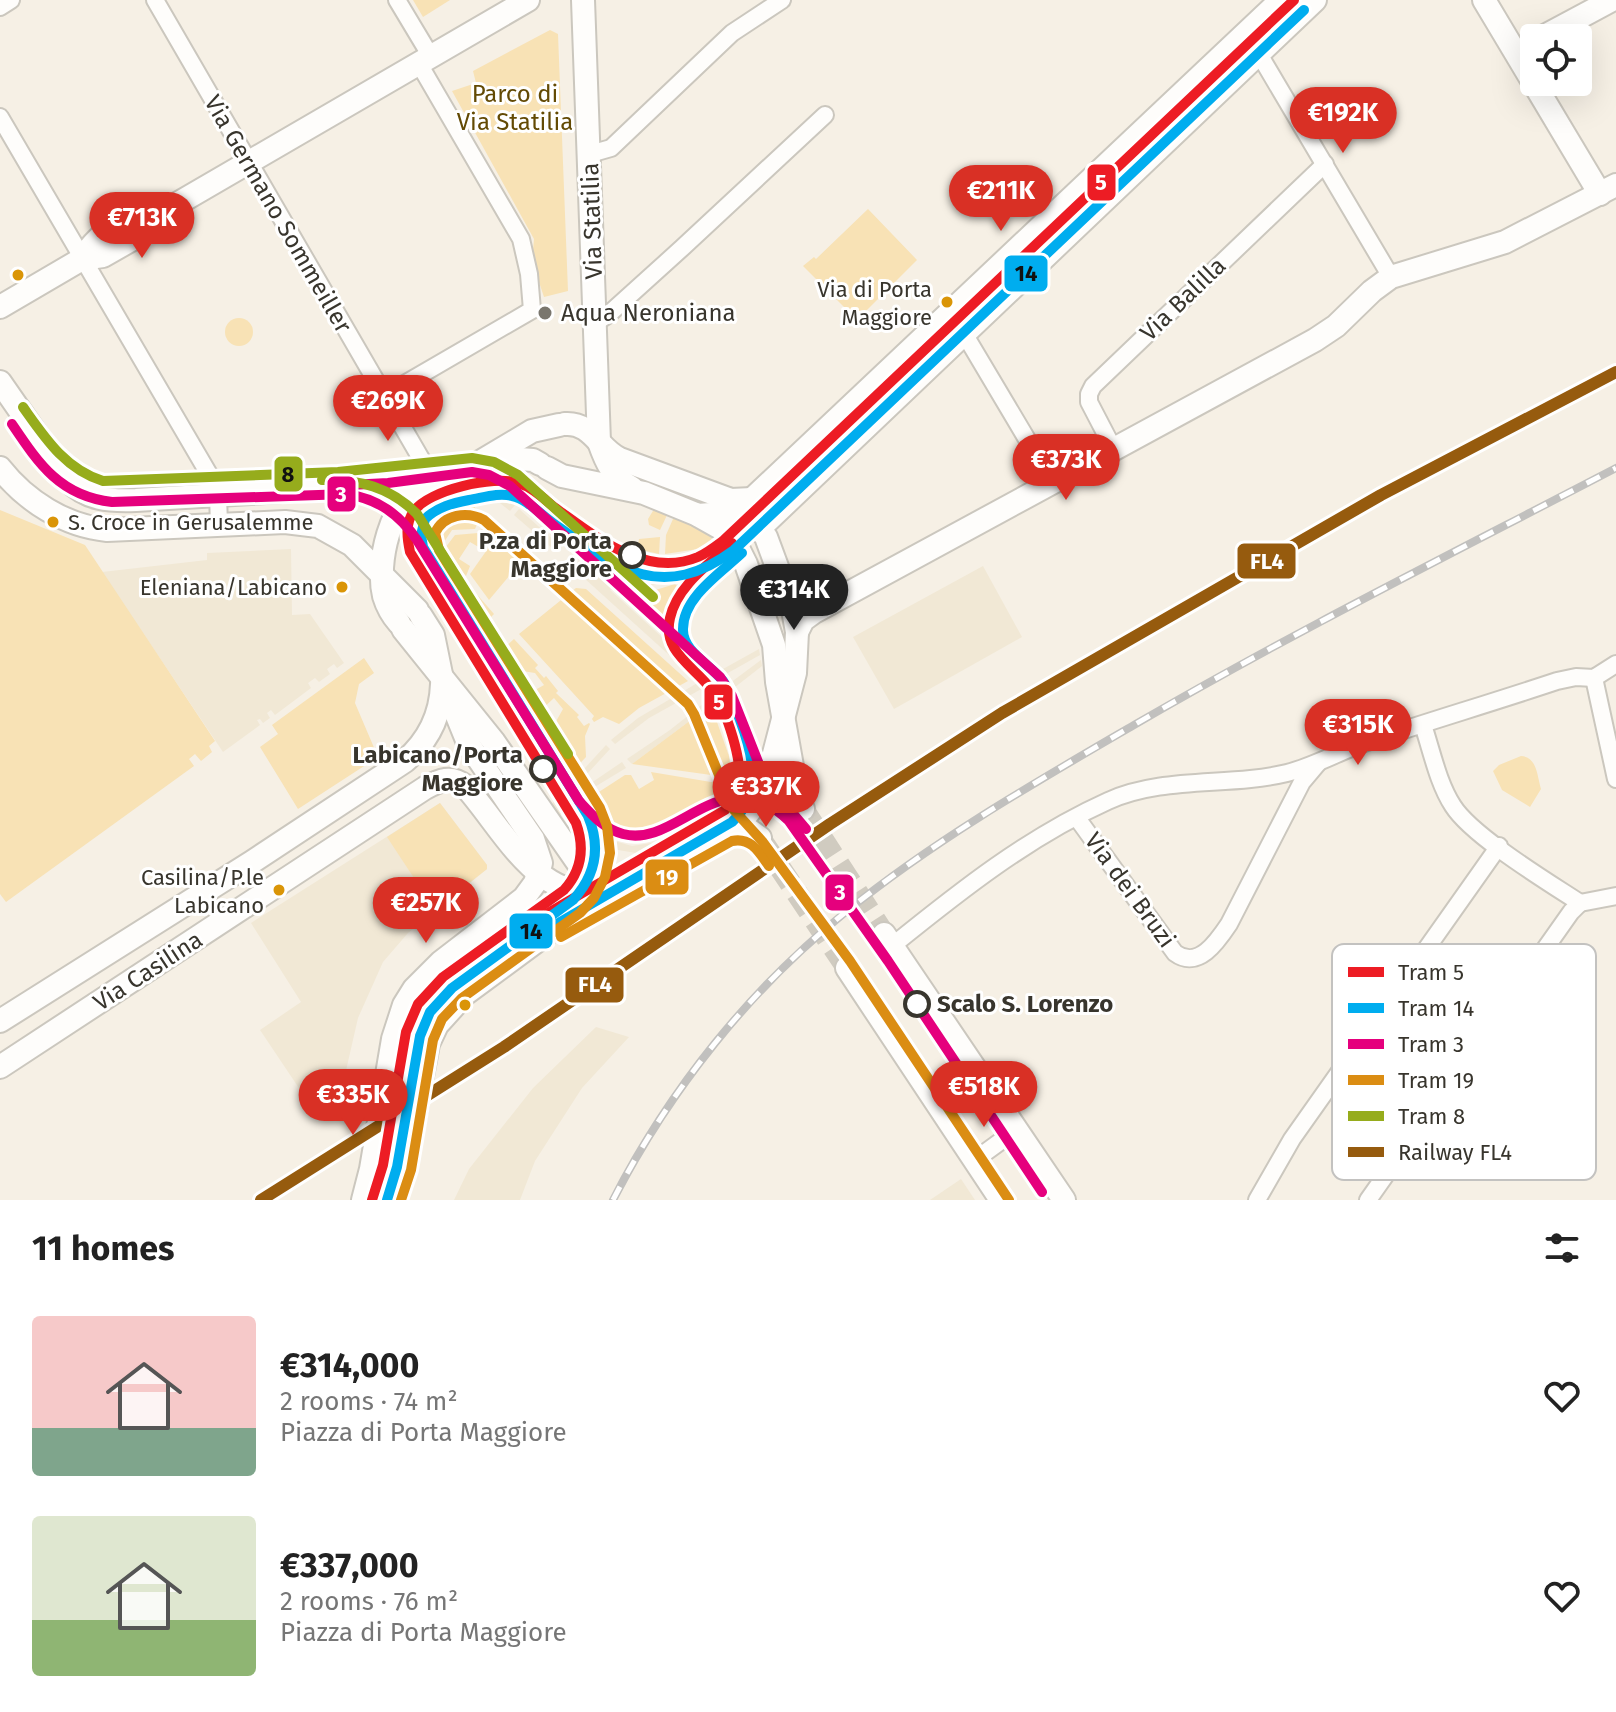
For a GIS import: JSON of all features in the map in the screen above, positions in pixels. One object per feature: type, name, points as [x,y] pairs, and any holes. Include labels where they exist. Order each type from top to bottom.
[{"type":"main road","points":[[0,307],[82,259],[103,256],[152,228],[170,208],[528,0]]},
{"type":"main road","name":"Via Statilia","points":[[583,0],[599,442]]},
{"type":"main road","points":[[694,514],[717,515],[740,502],[1281,0]]},
{"type":"main road","points":[[760,528],[1315,0]]},
{"type":"main road","points":[[1484,0],[1520,41]]},
{"type":"main road","points":[[1567,24],[1612,0]]},
{"type":"main road","points":[[797,632],[803,620],[814,612],[1327,333],[1391,277],[1488,249],[1608,189],[1554,96]]},
{"type":"main road","points":[[0,382],[73,485],[90,496],[109,500],[218,495],[458,474],[519,459],[533,460],[562,476],[637,491],[694,514],[727,530],[740,547],[774,645],[777,682],[785,717]]},
{"type":"main road","points":[[394,1200],[408,1154],[430,1038],[443,1018],[471,988],[569,919],[648,880],[734,831],[781,771],[785,717],[795,673],[797,632],[793,610],[760,528],[740,502],[617,458],[582,426],[562,424],[527,434],[458,474]]},
{"type":"main road","points":[[599,442],[616,476],[637,491]]},
{"type":"main road","points":[[0,468],[20,490],[52,512],[81,526],[107,530],[294,522],[318,526],[345,540],[419,613],[435,642],[442,679],[469,745],[538,846],[539,873],[524,898],[451,954],[421,981],[404,1005],[396,1027],[363,1200]]},
{"type":"main road","points":[[428,476],[399,510],[385,546],[381,573],[387,604],[442,679],[494,742],[583,872],[597,884],[620,892]]},
{"type":"main road","name":"Via Casilina","points":[[0,1021],[405,761],[426,739],[439,706],[442,679]]},
{"type":"main road","points":[[781,771],[796,792],[803,809]]},
{"type":"main road","name":"Via Casilina","points":[[0,1067],[438,781],[455,780],[468,789],[513,850],[539,873]]},
{"type":"main road","points":[[734,831],[749,830],[760,838]]},
{"type":"main road","points":[[539,873],[585,894],[620,892]]},
{"type":"main road","points":[[888,940],[1064,1200]]},
{"type":"main road","points":[[847,968],[1001,1200]]},
{"type":"street","points":[[0,7],[11,0]]},
{"type":"street","name":"Via Germano Sommeiller","points":[[155,0],[428,476]]},
{"type":"street","points":[[384,396],[532,310],[529,274],[521,239],[424,59],[397,0]]},
{"type":"street","points":[[590,154],[611,148],[732,33],[782,0]]},
{"type":"street","points":[[1259,54],[1391,277]]},
{"type":"street","points":[[595,323],[660,268],[825,115]]},
{"type":"street","points":[[0,117],[210,476],[218,495],[219,525]]},
{"type":"street","name":"Via Balilla","points":[[1114,450],[1089,402],[1093,386],[1325,164]]},
{"type":"street","points":[[965,335],[1053,483]]},
{"type":"street","points":[[888,940],[1029,844],[1108,801],[1133,793],[1276,775],[1361,744],[1557,681],[1576,677],[1594,678],[1616,664]]},
{"type":"street","points":[[1594,678],[1616,779]]},
{"type":"street","points":[[1423,725],[1452,804],[1470,826],[1580,903]]},
{"type":"street","name":"Via dei Bruzi","points":[[1077,818],[1171,949],[1186,959],[1195,959],[1224,931],[1302,782],[1318,762]]},
{"type":"street","points":[[357,793],[376,822]]},
{"type":"street","points":[[1430,944],[1499,846]]},
{"type":"street","points":[[1548,944],[1580,903],[1616,896]]},
{"type":"street","points":[[1257,1200],[1292,1139],[1332,1082]]},
{"type":"street","points":[[975,1160],[1016,1130]]},
{"type":"street","points":[[1368,1200],[1382,1180]]},
{"type":"shaded area","points":[[501,475],[528,484],[524,491],[506,485],[491,486],[515,505],[510,511],[491,496],[464,490],[435,497],[420,510],[412,525],[412,545],[438,595],[432,599],[403,550],[403,530],[412,507],[436,487]]},
{"type":"shaded area","points":[[534,487],[575,516],[571,522],[530,493]]},
{"type":"shaded area","points":[[519,509],[556,542],[552,548],[514,515]]},
{"type":"shaded area","points":[[604,536],[650,560],[673,561],[690,557],[716,544],[723,557],[683,599],[673,624],[673,639],[679,654],[705,679],[759,649],[760,655],[710,683],[718,692],[761,660],[762,666],[721,698],[750,771],[737,773],[732,748],[715,702],[632,764],[627,759],[713,696],[705,687],[649,718],[615,744],[611,740],[638,718],[699,682],[573,568],[578,562],[600,578],[621,583],[685,567],[655,568],[638,564],[599,542]],"holes":[[[698,568],[669,607],[664,639],[610,590],[654,585]]]},
{"type":"shaded area","points":[[291,549],[292,615],[310,614],[344,663],[327,669],[330,674],[319,682],[315,678],[308,683],[311,688],[275,715],[271,710],[267,713],[270,718],[263,723],[257,720],[260,725],[223,752],[102,572],[207,560],[207,553]]},
{"type":"shaded area","points":[[983,566],[1022,637],[894,709],[853,637]]},
{"type":"shaded area","points":[[443,600],[468,642],[460,644],[436,605]]},
{"type":"shaded area","points":[[481,662],[562,793],[606,745],[610,749],[566,800],[622,762],[626,768],[570,806],[584,823],[604,838],[632,846],[664,841],[723,808],[734,791],[737,779],[744,778],[744,788],[734,807],[741,807],[735,816],[714,822],[638,865],[621,866],[636,857],[636,853],[612,849],[592,839],[587,843],[586,854],[578,844],[565,811],[559,816],[551,805],[557,798],[477,670]]},
{"type":"shaded area","points":[[440,803],[487,869],[408,933],[383,962],[358,1018],[337,1110],[321,1121],[260,1030],[301,1002],[251,923]]},
{"type":"shaded area","points":[[596,1027],[629,1037],[582,1088],[535,1161],[520,1200],[454,1200],[469,1169],[533,1088]]},
{"type":"shaded area","points":[[961,1179],[975,1200],[930,1200]]},
{"type":"green space","points":[[413,0],[450,0],[423,17]]},
{"type":"green space","name":"Parco di Via Statilia","points":[[550,30],[558,34],[568,291],[544,297],[532,261],[534,239],[452,91],[476,83],[473,71]]},
{"type":"green space","points":[[868,209],[917,260],[857,320],[803,266],[814,257],[816,259]]},
{"type":"green space","points":[[239,318],[249,322],[253,332],[249,342],[239,346],[229,342],[225,332],[229,322]]},
{"type":"green space","points":[[466,497],[477,512],[475,529],[452,530],[436,554],[424,536],[422,520],[436,504]]},
{"type":"green space","points":[[536,503],[557,518],[559,523],[555,528],[531,510]]},
{"type":"green space","points":[[656,506],[668,513],[660,530],[649,525],[648,519]]},
{"type":"green space","points":[[0,510],[85,545],[215,741],[209,746],[212,752],[201,761],[195,754],[189,759],[194,766],[6,902],[0,894]]},
{"type":"green space","points":[[676,517],[705,531],[714,541],[705,548],[665,554],[666,535]]},
{"type":"green space","points":[[489,522],[497,527],[493,531],[488,527],[484,532],[490,539],[482,549],[470,542],[459,559],[470,566],[466,576],[461,571],[455,576],[439,556],[455,535],[478,533]]},
{"type":"green space","points":[[501,530],[526,551],[526,556],[489,600],[470,574]]},
{"type":"green space","points":[[660,537],[659,554],[637,549],[639,539]]},
{"type":"green space","points":[[596,553],[602,553],[632,569],[631,575],[611,574],[591,565]]},
{"type":"green space","points":[[432,562],[446,581],[437,588],[426,566]]},
{"type":"green space","points":[[467,583],[494,614],[489,619],[463,586]]},
{"type":"green space","points":[[675,584],[677,586],[666,605],[661,625],[635,602],[636,596]]},
{"type":"green space","points":[[576,588],[586,589],[688,681],[639,708],[619,724],[603,717],[594,722],[594,716],[519,634]]},
{"type":"green space","points":[[456,591],[483,624],[471,634],[446,598]]},
{"type":"green space","points":[[514,639],[538,665],[535,668],[544,678],[546,676],[558,691],[556,693],[579,715],[577,717],[584,726],[590,724],[585,736],[586,757],[568,776],[556,774],[497,679],[497,662]],"holes":[[[522,671],[535,673],[544,685],[528,694],[519,686]],[[554,698],[563,709],[550,732],[539,712]]]},
{"type":"green space","points":[[364,658],[374,673],[359,684],[355,703],[378,757],[298,809],[260,747],[278,734],[272,725]]},
{"type":"green space","points":[[711,705],[729,756],[731,773],[711,775],[632,764]]},
{"type":"green space","points":[[1521,756],[1533,763],[1541,789],[1530,807],[1502,790],[1493,771],[1499,765]]},
{"type":"green space","points":[[651,772],[711,782],[729,780],[710,804],[664,829],[650,833],[623,834],[610,830],[584,810],[585,801],[625,775],[631,775],[639,789],[654,780]]},
{"type":"green space","points":[[440,803],[487,869],[435,910],[387,837]]},
{"type":"tunnel","points":[[803,809],[884,934]]},
{"type":"tunnel","points":[[760,838],[847,968]]},
{"type":"railway","points":[[613,1200],[660,1119],[745,1007],[811,941],[881,885],[987,812],[1193,691],[1616,468]]},
{"type":"tram line","name":"5","points":[[372,1200],[383,1165],[406,1032],[418,1004],[443,977],[564,890],[575,875],[581,850],[576,823],[410,552],[408,526],[414,511],[422,503],[447,491],[479,483],[507,481],[528,487],[604,541],[640,558],[659,563],[678,562],[705,554],[724,540],[1294,0]]},
{"type":"tram line","name":"14","points":[[387,1200],[397,1167],[420,1036],[430,1012],[452,988],[573,900],[587,881],[595,850],[588,816],[423,547],[421,535],[425,519],[451,504],[507,495],[528,503],[598,554],[640,574],[661,577],[684,575],[708,566],[734,550],[1304,10]]},
{"type":"tram line","name":"8","points":[[23,407],[48,441],[67,460],[103,481],[338,472],[472,458],[494,462],[518,475],[653,597]]},
{"type":"tram line","name":"3","points":[[12,424],[53,476],[78,493],[94,499],[112,502],[347,494],[387,509],[417,540],[579,801],[599,821],[623,834],[643,835],[721,801],[742,798],[765,804],[789,821],[888,961],[1042,1192]]},
{"type":"tram line","name":"3","points":[[330,486],[388,483],[472,472],[489,475],[510,486],[720,677],[732,696],[766,782],[806,829]]},
{"type":"tram line","name":"8","points":[[322,480],[373,486],[396,497],[417,514],[568,754]]},
{"type":"tram line","name":"19","points":[[401,1200],[411,1170],[433,1040],[442,1019],[462,998],[580,913],[594,898],[605,877],[610,853],[607,826],[600,808],[439,550],[435,533],[439,527],[450,518],[463,515],[484,520],[688,704],[733,809],[762,841],[850,961],[1009,1200]]},
{"type":"tram line","name":"5","points":[[548,913],[725,810],[737,792],[739,766],[723,709],[711,689],[681,658],[669,630],[670,618],[679,596],[732,543]]},
{"type":"tram line","name":"14","points":[[555,925],[732,822],[742,811],[752,786],[751,760],[745,733],[723,681],[687,644],[683,629],[689,606],[696,596],[742,553]]},
{"type":"tram line","name":"19","points":[[561,937],[732,841],[749,843],[769,866]]},
{"type":"rail line","name":"FL4","points":[[261,1200],[504,1047],[830,824],[1002,713],[1381,495],[1616,372]]},
{"type":"place","name":"Via di Porta Maggiore","points":[[947,302]]},
{"type":"place","name":"Aqua Neroniana","points":[[545,313]]},
{"type":"place","name":"S. Croce in Gerusalemme","points":[[53,522]]},
{"type":"place","name":"P.za di Porta Maggiore","points":[[632,555]]},
{"type":"place","name":"Eleniana/Labicano","points":[[342,587]]},
{"type":"place","name":"Labicano/Porta Maggiore","points":[[543,769]]},
{"type":"place","name":"Casilina/P.le Labicano","points":[[279,890]]},
{"type":"place","name":"Scalo S. Lorenzo","points":[[917,1004]]}]
